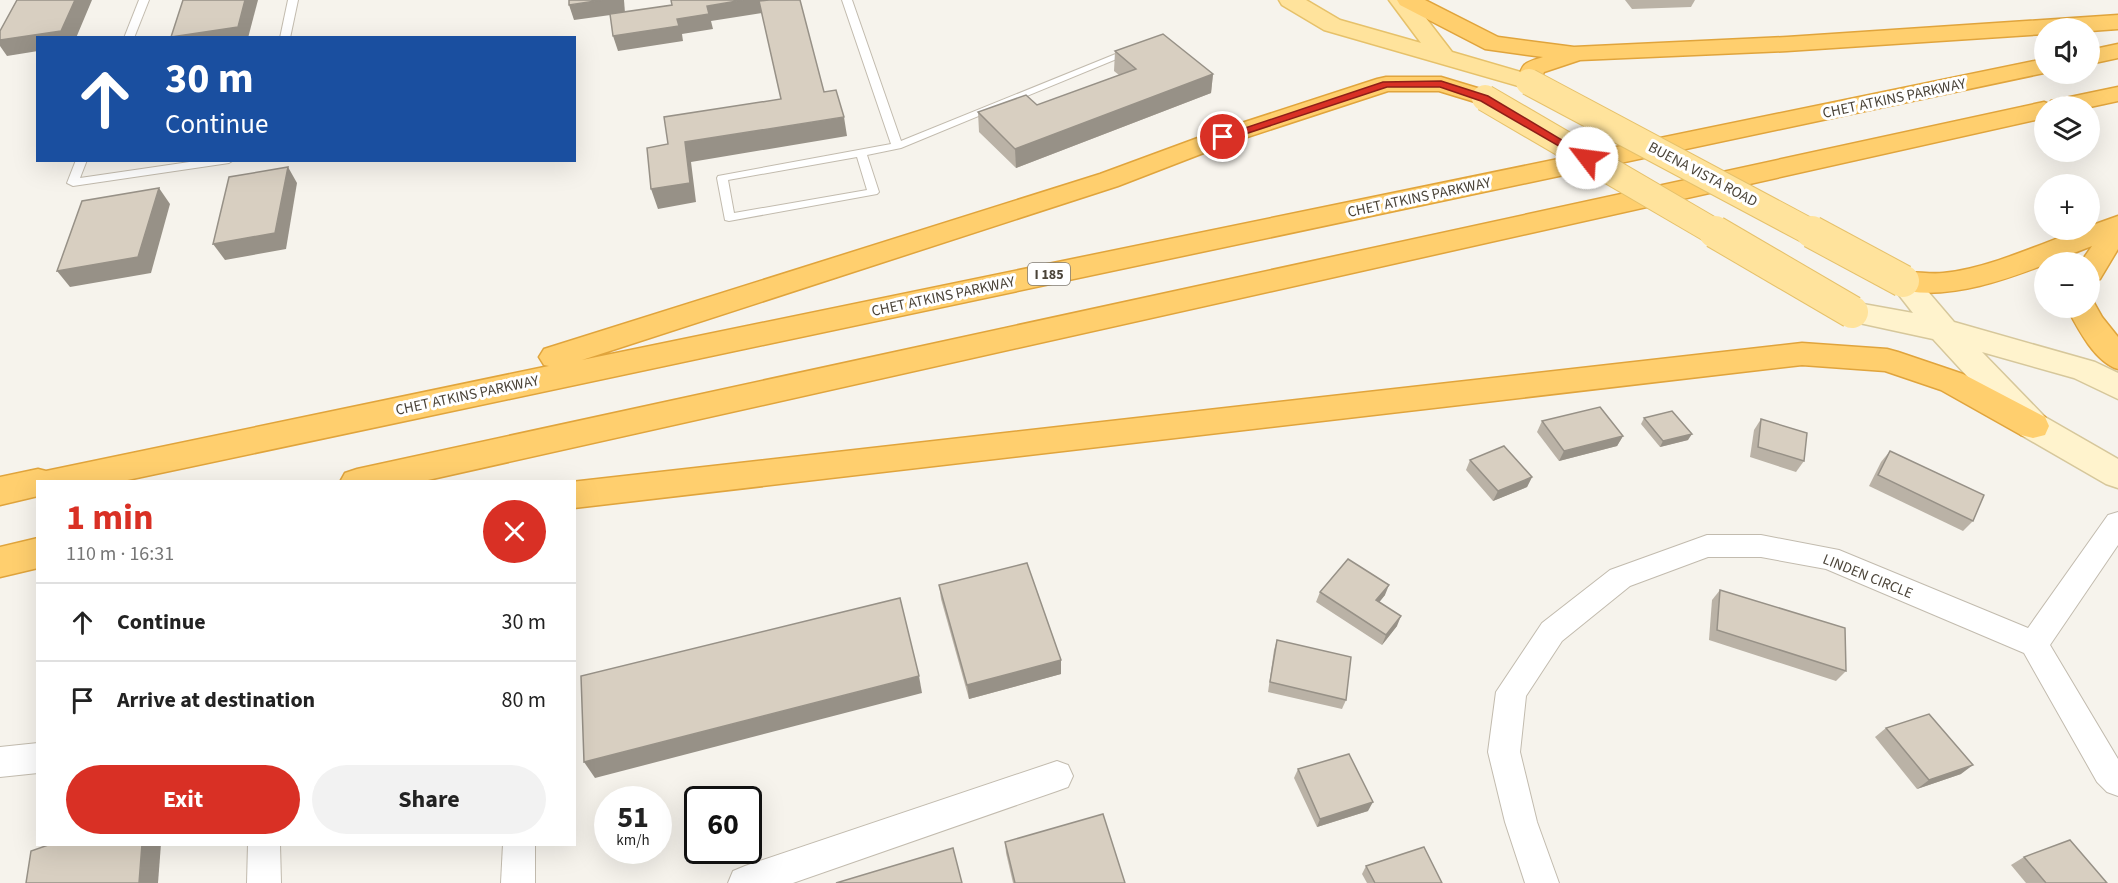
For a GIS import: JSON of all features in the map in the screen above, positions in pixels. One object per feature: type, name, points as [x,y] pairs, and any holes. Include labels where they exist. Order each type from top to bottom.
[{"type":"highway","points":[[1408,0],[1493,44],[1577,53],[1787,44],[2118,22]]},
{"type":"highway","points":[[2100,55],[2118,51]]},
{"type":"highway","points":[[1529,82],[1533,68],[1577,53]]},
{"type":"highway","name":"CHET ATKINS PARKWAY","points":[[63,480],[2034,68]]},
{"type":"highway","points":[[51,480],[562,356],[1110,180],[1223,137],[1386,84],[1441,84],[1485,99]]},
{"type":"highway","points":[[2100,98],[2118,94]]},
{"type":"highway","points":[[366,480],[2034,112]]},
{"type":"highway","points":[[1903,280],[1943,283],[2009,267],[2118,225]]},
{"type":"highway","points":[[2100,255],[2118,225]]},
{"type":"highway","points":[[2087,318],[2118,358]]},
{"type":"highway","points":[[576,494],[1802,354],[1887,360],[1952,382],[2033,426]]},
{"type":"highway","points":[[0,492],[36,484]]},
{"type":"main road","name":"BUENA VISTA ROAD","points":[[1290,0],[1332,24],[1529,82],[1903,280],[1943,330],[2033,426],[2118,475]]},
{"type":"main road","name":"BUENA VISTA ROAD","points":[[1400,0],[1440,55],[1485,99],[1852,312],[1943,330],[2084,370],[2118,387]]},
{"type":"street","points":[[2118,523],[2034,644],[2108,771],[2118,781]]},
{"type":"street","name":"LINDEN CIRCLE","points":[[1542,883],[1521,822],[1504,752],[1511,692],[1552,632],[1620,578],[1707,546],[1761,546],[1830,558],[2034,644]]},
{"type":"street","points":[[0,762],[36,758]]},
{"type":"street","points":[[745,883],[1057,776]]},
{"type":"street","points":[[264,846],[264,883]]},
{"type":"street","points":[[518,883],[519,846]]},
{"type":"lane","points":[[130,36],[144,0]]},
{"type":"lane","points":[[285,36],[293,0]]},
{"type":"lane","points":[[847,0],[897,146]]},
{"type":"lane","points":[[861,153],[873,192],[729,217],[722,178],[897,146],[1145,45]]},
{"type":"lane","points":[[81,162],[73,183],[215,162]]},
{"type":"building","points":[[17,0],[75,0],[61,31],[0,40],[0,31]]},
{"type":"building","points":[[183,0],[245,0],[238,27],[171,36]]},
{"type":"building","points":[[569,0],[602,0],[569,5]]},
{"type":"building","points":[[671,0],[743,0],[707,6],[709,14],[677,19],[679,26],[613,36],[610,14],[672,5]]},
{"type":"building","points":[[800,0],[824,92],[836,90],[844,117],[685,142],[690,183],[651,189],[647,148],[668,144],[664,117],[781,99],[759,1]]},
{"type":"building","points":[[1163,34],[1213,74],[1015,149],[978,112],[1026,95],[1037,105],[1136,69],[1115,51]]},
{"type":"building","points":[[288,167],[275,233],[213,244],[229,177]]},
{"type":"building","points":[[159,188],[138,257],[57,271],[82,201]]},
{"type":"building","points":[[1600,407],[1623,436],[1564,451],[1542,421]]},
{"type":"building","points":[[1672,411],[1692,434],[1663,441],[1644,418]]},
{"type":"building","points":[[1761,419],[1807,433],[1804,461],[1758,447]]},
{"type":"building","points":[[1504,446],[1532,477],[1498,491],[1470,460]]},
{"type":"building","points":[[1890,451],[1984,495],[1973,521],[1878,475]]},
{"type":"building","points":[[1348,559],[1389,585],[1376,600],[1401,616],[1386,635],[1320,592]]},
{"type":"building","points":[[1027,563],[1061,660],[967,685],[939,585]]},
{"type":"building","points":[[1720,590],[1845,628],[1846,671],[1717,630]]},
{"type":"building","points":[[900,598],[919,676],[584,762],[581,676]]},
{"type":"building","points":[[1277,640],[1351,657],[1346,700],[1270,682]]},
{"type":"building","points":[[1929,714],[1973,765],[1929,780],[1886,728]]},
{"type":"building","points":[[1349,754],[1373,802],[1320,819],[1298,769]]},
{"type":"building","points":[[1103,814],[1125,883],[1015,883],[1005,842]]},
{"type":"building","points":[[2070,840],[2107,883],[2046,883],[2024,857]]},
{"type":"building","points":[[45,846],[142,846],[139,883],[26,883],[31,851]]},
{"type":"building","points":[[1424,847],[1442,883],[1375,883],[1366,866]]},
{"type":"building","points":[[953,848],[962,883],[836,883]]},
{"type":"route","points":[[1223,137],[1386,84],[1441,84],[1485,99],[1587,158]]}]
